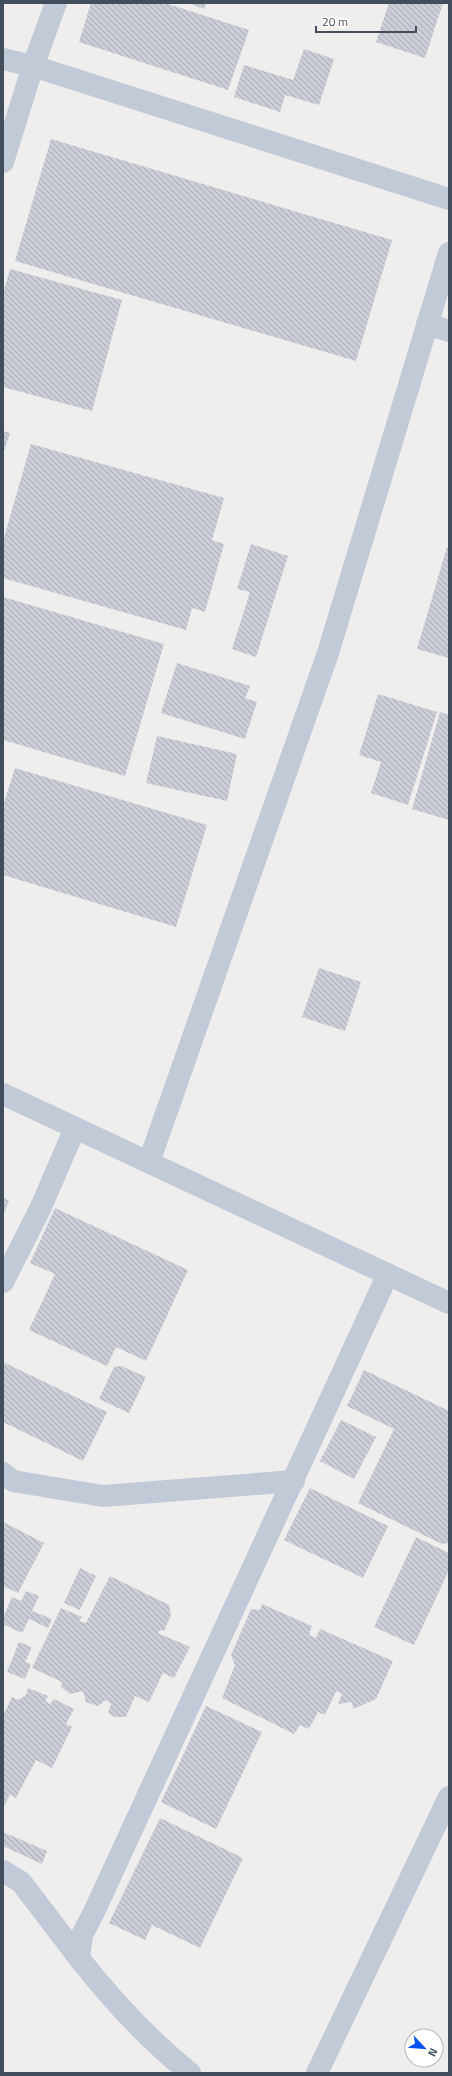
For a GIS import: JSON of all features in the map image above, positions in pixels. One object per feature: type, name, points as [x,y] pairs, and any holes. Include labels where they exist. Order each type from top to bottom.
[{"type":"street","points":[[3,162],[33,66],[56,3]]},
{"type":"street","points":[[3,59],[33,66],[449,199]]},
{"type":"street","points":[[149,1162],[328,653],[449,253]]},
{"type":"street","points":[[427,324],[449,331]]},
{"type":"street","points":[[3,1094],[449,1303]]},
{"type":"street","points":[[3,1282],[41,1207],[75,1128]]},
{"type":"street","points":[[79,1958],[82,1936],[294,1481],[388,1274]]},
{"type":"street","points":[[3,1473],[13,1481],[103,1496],[294,1481]]},
{"type":"street","points":[[317,2073],[449,1797]]},
{"type":"street","points":[[3,1871],[21,1882],[79,1958],[118,2003],[171,2057],[190,2073]]},
{"type":"building","points":[[91,3],[165,3],[249,30],[228,90],[79,42]]},
{"type":"building","points":[[188,3],[206,3],[204,9]]},
{"type":"building","points":[[389,3],[443,3],[425,58],[376,42]]},
{"type":"building","points":[[304,49],[334,59],[319,105],[285,95],[280,112],[234,97],[244,65],[293,80]]},
{"type":"building","points":[[51,139],[392,240],[356,361],[15,261]]},
{"type":"building","points":[[10,269],[122,300],[92,411],[3,387],[3,294]]},
{"type":"building","points":[[3,431],[10,433],[3,454]]},
{"type":"building","points":[[31,444],[224,498],[212,540],[224,544],[205,612],[192,608],[186,630],[3,578],[3,541]]},
{"type":"building","points":[[251,544],[288,556],[256,657],[232,649],[250,592],[237,589]]},
{"type":"building","points":[[447,547],[449,548],[449,658],[417,649]]},
{"type":"building","points":[[3,597],[164,644],[125,776],[3,740]]},
{"type":"building","points":[[177,663],[250,686],[245,698],[257,702],[245,739],[161,713]]},
{"type":"building","points":[[378,694],[437,712],[408,805],[371,793],[381,762],[359,755]]},
{"type":"building","points":[[440,712],[449,715],[449,820],[412,809]]},
{"type":"building","points":[[157,736],[237,754],[227,801],[146,783]]},
{"type":"building","points":[[15,768],[207,825],[176,927],[3,875],[3,806]]},
{"type":"building","points":[[319,968],[361,982],[345,1031],[302,1017]]},
{"type":"building","points":[[3,1198],[9,1201],[3,1215]]},
{"type":"building","points":[[55,1208],[188,1270],[146,1361],[116,1347],[107,1366],[29,1330],[55,1274],[30,1263]]},
{"type":"building","points":[[3,1362],[107,1412],[83,1461],[3,1422]]},
{"type":"building","points":[[121,1366],[146,1377],[129,1413],[99,1399],[114,1367]]},
{"type":"building","points":[[364,1370],[449,1411],[449,1543],[442,1544],[358,1503],[394,1429],[347,1406]]},
{"type":"building","points":[[341,1420],[376,1437],[354,1479],[320,1461]]},
{"type":"building","points":[[310,1488],[388,1526],[363,1578],[284,1540]]},
{"type":"building","points":[[3,1522],[44,1543],[18,1593],[3,1586]]},
{"type":"building","points":[[416,1537],[449,1553],[449,1570],[414,1645],[374,1627]]},
{"type":"building","points":[[80,1568],[96,1576],[80,1610],[64,1603]]},
{"type":"building","points":[[110,1576],[169,1605],[171,1615],[164,1631],[160,1630],[158,1633],[190,1647],[174,1678],[163,1673],[149,1702],[135,1696],[126,1717],[115,1717],[108,1713],[111,1704],[106,1700],[98,1706],[86,1702],[83,1691],[70,1694],[61,1687],[62,1682],[32,1668],[61,1608],[82,1617],[79,1621],[86,1623]]},
{"type":"building","points":[[26,1591],[39,1596],[32,1611],[52,1619],[48,1628],[29,1619],[22,1633],[3,1624],[3,1618],[12,1597],[21,1601]]},
{"type":"building","points":[[262,1604],[312,1626],[309,1635],[316,1638],[320,1629],[393,1661],[376,1699],[353,1709],[352,1702],[338,1704],[342,1694],[336,1691],[325,1715],[318,1712],[309,1729],[300,1725],[294,1734],[222,1698],[235,1665],[231,1655],[251,1609],[260,1610]]},
{"type":"building","points":[[19,1642],[32,1647],[25,1662],[31,1664],[25,1679],[7,1672]]},
{"type":"building","points":[[28,1688],[48,1696],[45,1701],[50,1704],[54,1699],[74,1709],[66,1724],[72,1727],[52,1768],[36,1760],[16,1798],[10,1794],[5,1805],[3,1804],[3,1715],[12,1697],[18,1700],[26,1695]]},
{"type":"building","points":[[206,1706],[262,1732],[216,1829],[161,1802]]},
{"type":"building","points":[[160,1818],[243,1858],[200,1948],[152,1925],[145,1940],[109,1923]]},
{"type":"building","points":[[3,1832],[47,1851],[42,1864],[3,1846]]}]
